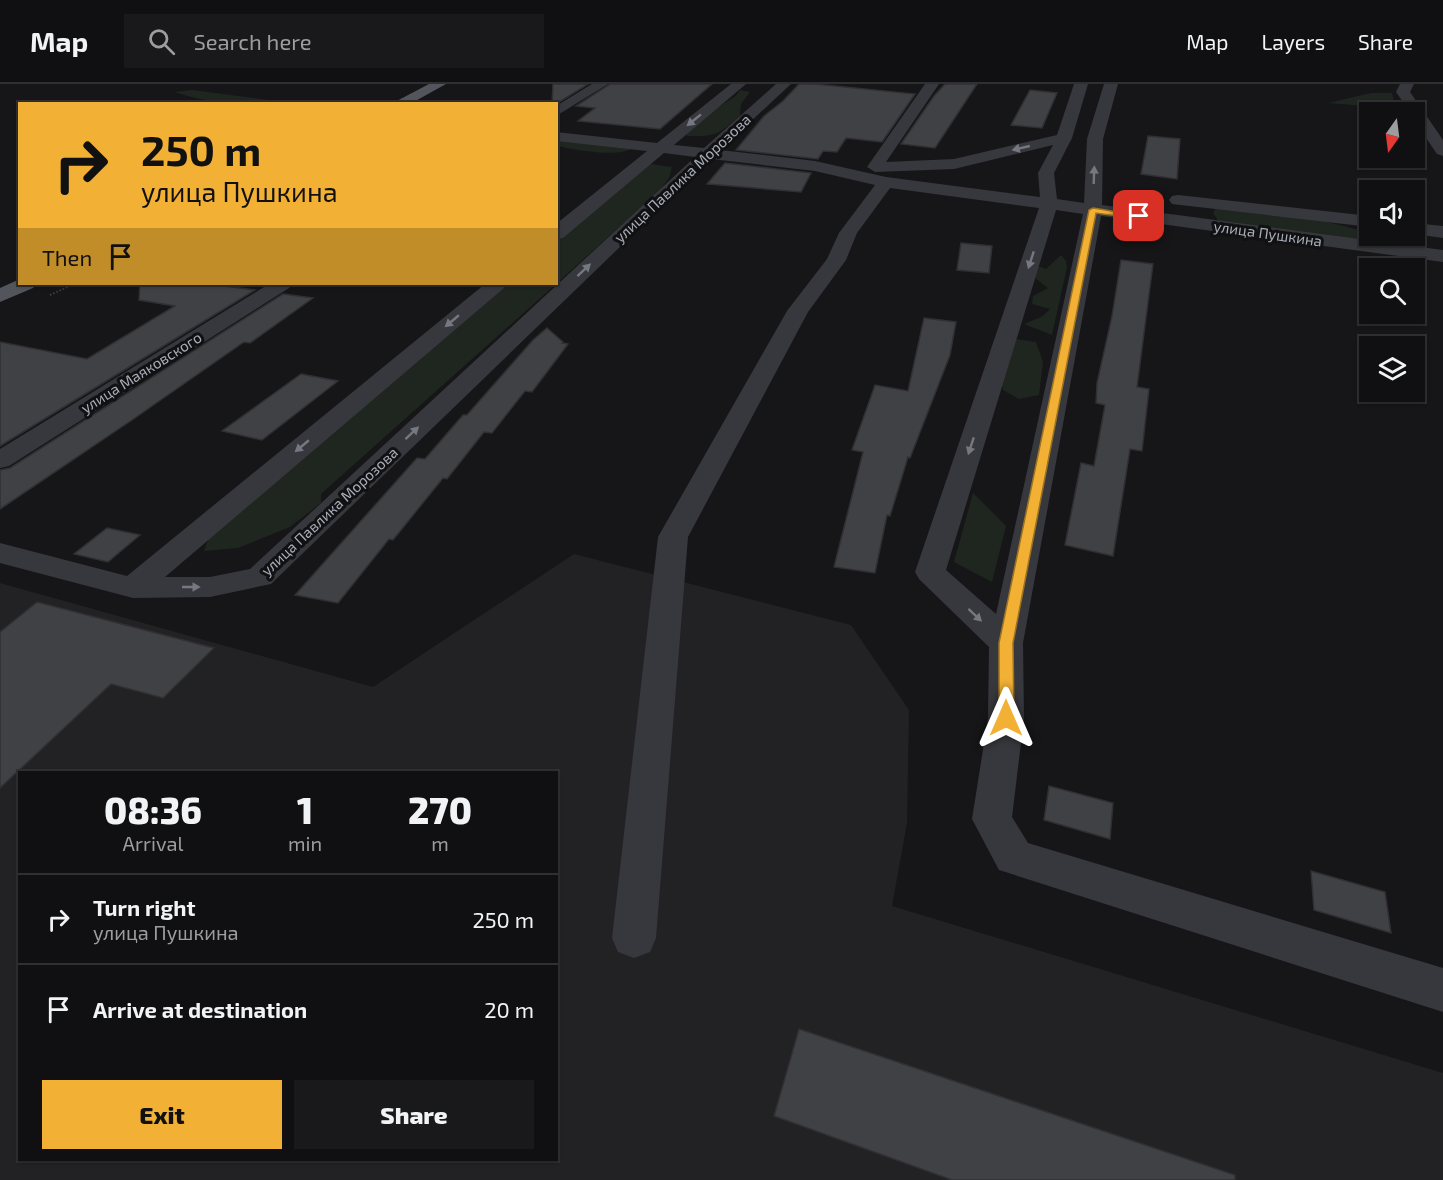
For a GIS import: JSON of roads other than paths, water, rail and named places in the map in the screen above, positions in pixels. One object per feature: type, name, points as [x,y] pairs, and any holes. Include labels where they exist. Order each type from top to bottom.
[{"type":"main road","points":[[402,102],[439,84]]},
{"type":"main road","points":[[0,296],[24,285]]},
{"type":"street","points":[[558,111],[601,84]]},
{"type":"street","points":[[634,938],[673,537],[798,311],[836,260],[880,174],[932,84]]},
{"type":"street","points":[[1006,643],[930,572],[1049,204],[1046,173],[1064,138],[1081,84]]},
{"type":"street","points":[[1112,84],[1095,139],[1093,205],[1006,643],[1006,718],[992,819],[1014,857],[1443,990]]},
{"type":"street","points":[[1407,84],[1403,92],[1443,151]]},
{"type":"street","name":"улица Павлика Морозова","points":[[558,232],[659,148],[759,85]]},
{"type":"street","name":"улица Павлика Морозова","points":[[0,553],[133,588],[210,587],[260,577],[708,153],[759,85]]},
{"type":"street","points":[[558,136],[880,174],[954,164],[1064,138]]},
{"type":"street","name":"улица Пушкина","points":[[880,174],[1049,204],[1093,205],[1443,256]]},
{"type":"street","points":[[1093,205],[1116,195]]},
{"type":"street","points":[[1164,199],[1359,221]]},
{"type":"street","points":[[1425,230],[1443,232]]},
{"type":"street","name":"улица Маяковского","points":[[0,460],[280,285]]},
{"type":"street","points":[[133,588],[496,285]]}]
